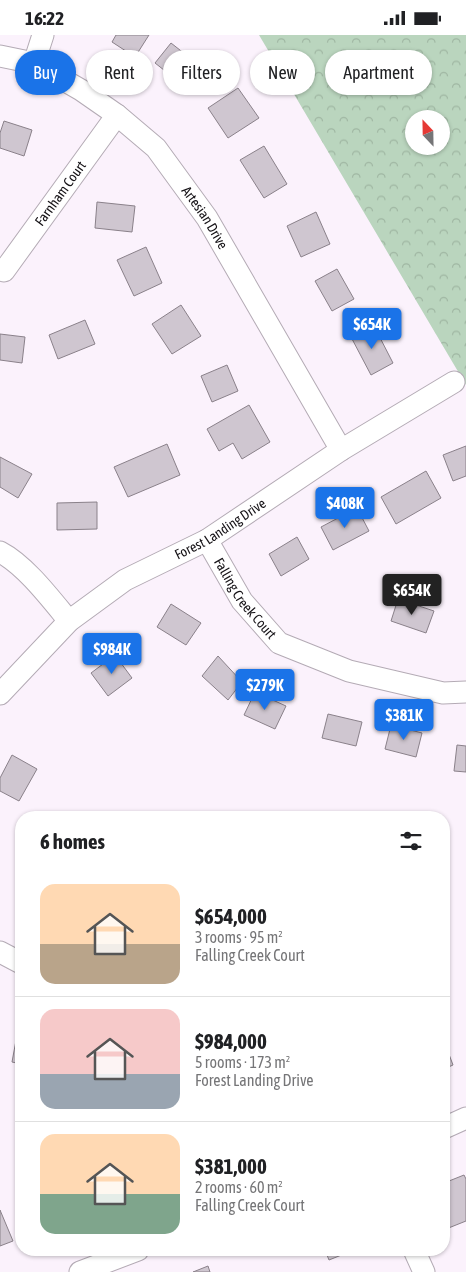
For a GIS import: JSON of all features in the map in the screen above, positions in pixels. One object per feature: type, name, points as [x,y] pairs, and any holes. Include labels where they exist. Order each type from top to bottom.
[{"type":"street","points":[[38,50],[43,35]]},
{"type":"street","name":"Artesian Drive","points":[[0,56],[15,59]]},
{"type":"street","name":"Artesian Drive","points":[[76,88],[117,115],[156,148],[207,218],[341,451]]},
{"type":"street","name":"Farnham Court","points":[[4,271],[117,115]]},
{"type":"street","name":"Forest Landing Drive","points":[[0,694],[69,621],[125,580],[207,540],[341,451],[454,382]]},
{"type":"street","name":"Falling Creek Court","points":[[207,540],[242,601],[279,643],[349,671],[443,693],[466,692]]},
{"type":"street","points":[[0,552],[7,555],[40,586],[69,621]]},
{"type":"street","points":[[0,952],[15,960]]},
{"type":"street","points":[[450,1126],[466,1119]]},
{"type":"street","points":[[80,1272],[120,1265],[131,1256]]},
{"type":"street","points":[[417,1256],[424,1272]]},
{"type":"green space","points":[[259,35],[466,35],[466,385],[294,95],[315,95],[315,50],[268,50]]},
{"type":"building","points":[[116,35],[149,35],[139,50],[124,50],[112,42]]},
{"type":"building","points":[[171,43],[180,50],[165,50]]},
{"type":"building","points":[[163,53],[163,69],[155,63]]},
{"type":"building","points":[[240,91],[259,118],[228,138],[208,108],[228,95],[240,95]]},
{"type":"building","points":[[4,121],[32,130],[24,156],[0,148],[0,133]]},
{"type":"building","points":[[264,146],[287,184],[264,198],[240,160]]},
{"type":"building","points":[[97,202],[135,206],[132,232],[95,228]]},
{"type":"building","points":[[316,212],[330,244],[301,257],[287,226]]},
{"type":"building","points":[[146,247],[162,283],[134,296],[117,260]]},
{"type":"building","points":[[337,269],[354,299],[332,311],[315,281]]},
{"type":"building","points":[[181,305],[201,336],[172,354],[152,324]]},
{"type":"building","points":[[85,320],[95,344],[58,359],[49,335]]},
{"type":"building","points":[[374,326],[393,363],[371,375],[351,337]]},
{"type":"building","points":[[0,334],[25,337],[22,363],[0,360]]},
{"type":"building","points":[[227,365],[238,391],[212,402],[201,376]]},
{"type":"building","points":[[249,405],[270,442],[242,459],[233,443],[219,451],[207,429]]},
{"type":"building","points":[[167,444],[180,475],[128,497],[114,467]]},
{"type":"building","points":[[466,446],[466,476],[453,481],[443,455]]},
{"type":"building","points":[[0,457],[32,474],[18,498],[0,487]]},
{"type":"building","points":[[426,471],[441,498],[396,524],[381,497]]},
{"type":"building","points":[[97,502],[97,529],[57,530],[57,503]]},
{"type":"building","points":[[357,508],[369,531],[333,550],[321,527]]},
{"type":"building","points":[[297,537],[309,559],[281,576],[269,554]]},
{"type":"building","points":[[398,599],[434,611],[426,633],[391,621]]},
{"type":"building","points":[[171,604],[201,623],[186,645],[157,627]]},
{"type":"building","points":[[115,655],[132,678],[108,696],[91,673]]},
{"type":"building","points":[[218,656],[242,682],[228,700],[202,676]]},
{"type":"building","points":[[255,692],[286,706],[275,729],[244,715]]},
{"type":"building","points":[[328,714],[362,722],[356,746],[322,738]]},
{"type":"building","points":[[391,725],[422,733],[416,757],[385,749]]},
{"type":"building","points":[[457,745],[466,746],[466,772],[454,771]]},
{"type":"building","points":[[12,755],[37,769],[19,801],[0,791],[0,778]]},
{"type":"building","points":[[15,1046],[15,1063],[12,1062]]},
{"type":"building","points":[[464,1175],[466,1179],[466,1221],[450,1227],[450,1181]]},
{"type":"building","points":[[0,1210],[13,1241],[0,1246]]},
{"type":"building","points":[[327,1256],[339,1256],[329,1260]]},
{"type":"building","points":[[208,1266],[210,1272],[193,1272]]}]
